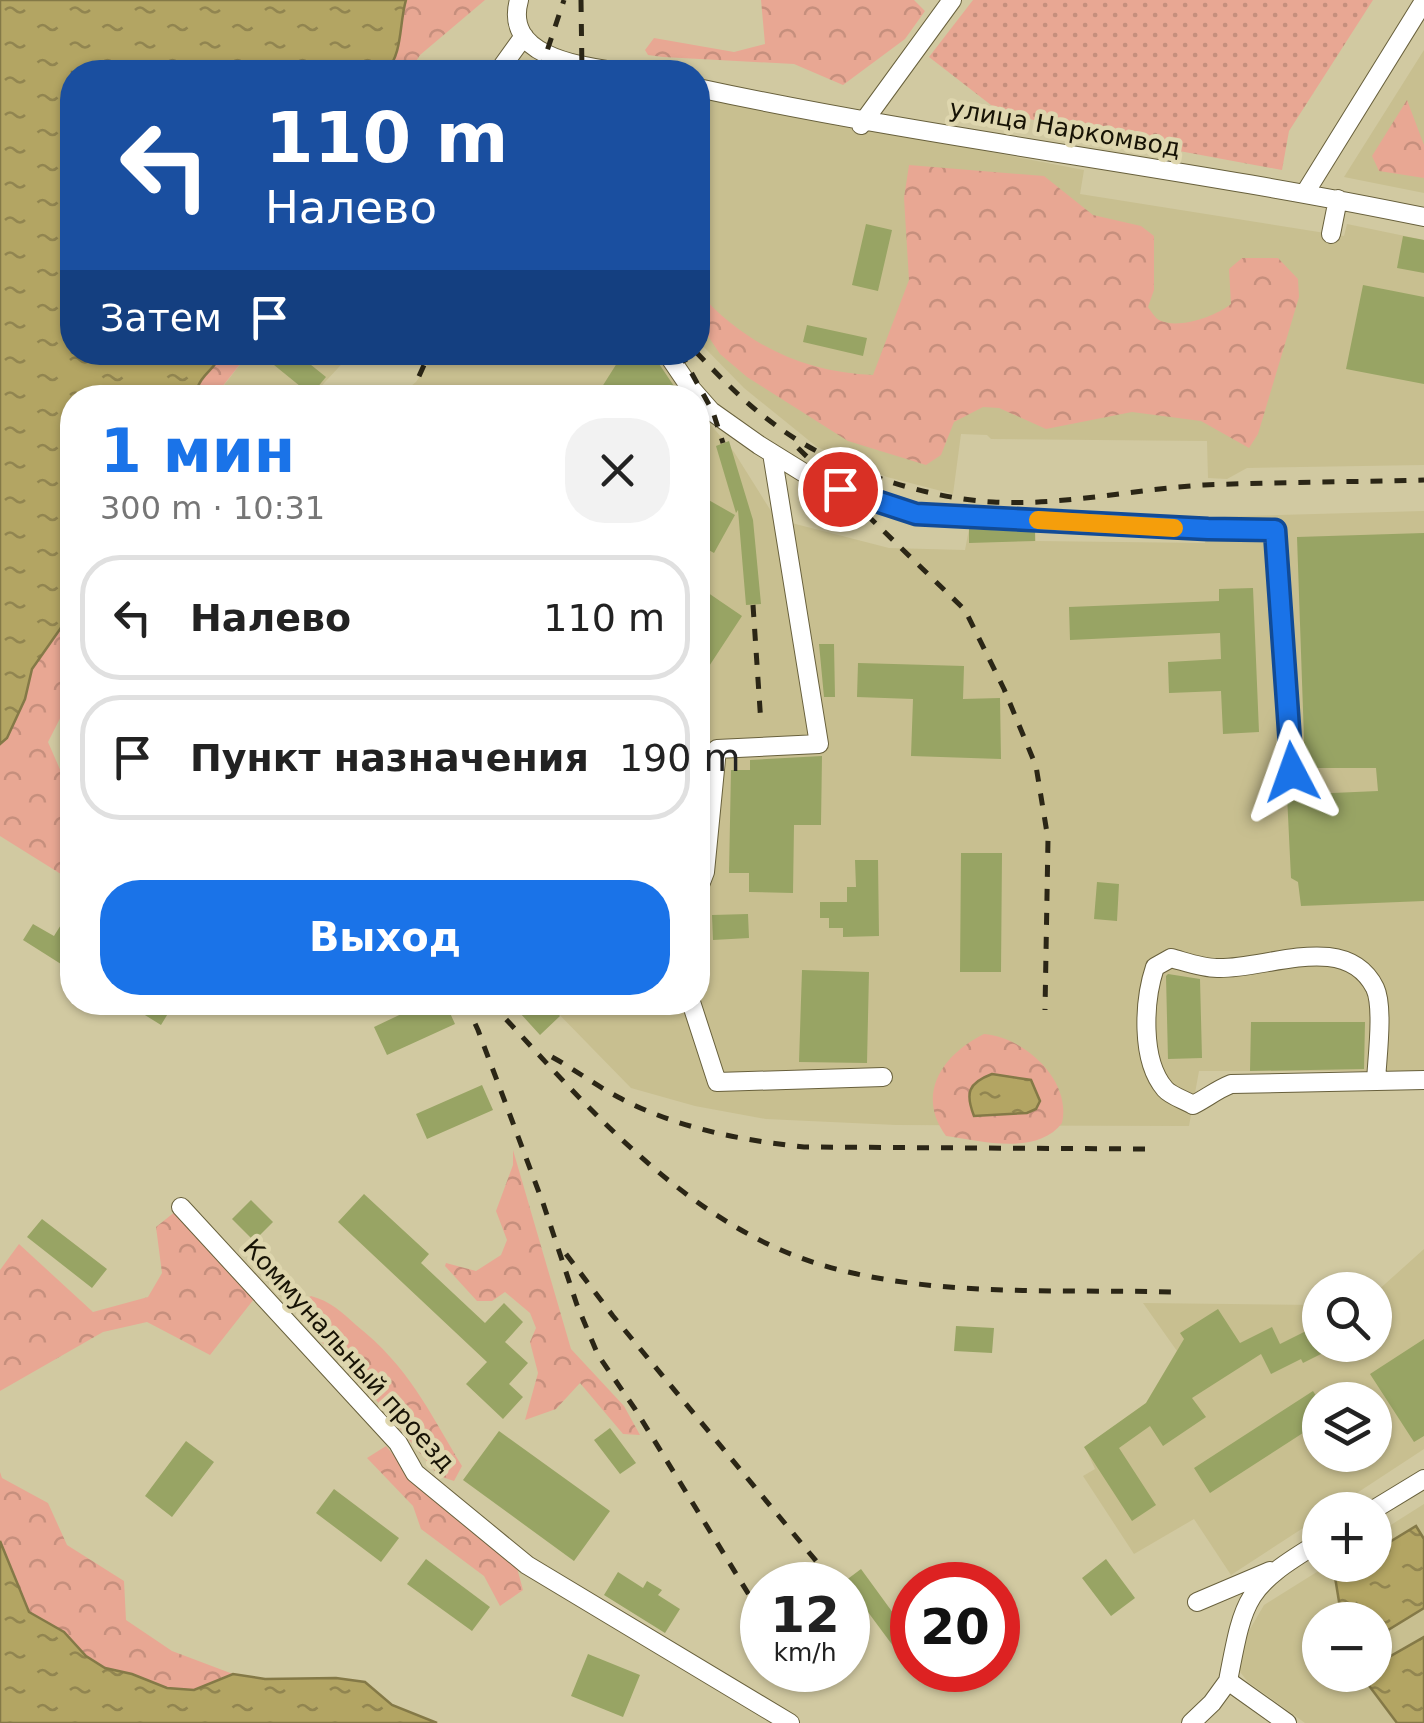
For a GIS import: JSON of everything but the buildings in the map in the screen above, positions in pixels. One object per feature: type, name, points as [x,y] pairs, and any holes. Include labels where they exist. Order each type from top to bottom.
[{"type":"street","points":[[519,0],[517,19],[524,36],[556,60]]},
{"type":"street","points":[[862,123],[952,0]]},
{"type":"street","points":[[1305,193],[1424,1]]},
{"type":"street","points":[[507,60],[524,36]]},
{"type":"street","name":"улица Наркомвод","points":[[710,91],[862,123],[1305,193],[1424,217]]},
{"type":"street","points":[[1332,234],[1338,199]]},
{"type":"street","points":[[710,410],[809,476],[916,514],[1275,530],[1292,772]]},
{"type":"street","points":[[710,816],[716,749],[819,744],[772,453]]},
{"type":"street","points":[[1376,1081],[1376,991],[1362,970],[1343,959],[1319,956],[1212,968],[1172,958],[1155,967],[1150,983],[1147,1034],[1154,1066],[1166,1090],[1193,1104],[1204,1100],[1211,1091],[1231,1084],[1376,1081],[1424,1080]]},
{"type":"street","points":[[695,1015],[717,1082],[882,1077]]},
{"type":"street","name":"Коммунальный проезд","points":[[181,1208],[398,1443],[416,1473],[527,1565],[790,1723]]},
{"type":"street","points":[[1392,1498],[1424,1479]]},
{"type":"street","points":[[1197,1602],[1302,1553]]},
{"type":"street","points":[[1191,1723],[1228,1681],[1240,1616],[1253,1593],[1276,1568]]},
{"type":"street","points":[[1228,1681],[1287,1723]]},
{"type":"shaded area","points":[[1424,50],[1424,193],[1344,177]]},
{"type":"shaded area","points":[[710,98],[1084,170],[1080,194],[1344,236],[1347,224],[1424,240],[1424,465],[1247,468],[1227,479],[1208,478],[1207,441],[991,439],[987,435],[961,434],[953,494],[887,477],[817,447],[744,388],[710,353]]},
{"type":"shaded area","points":[[240,365],[341,365],[322,385],[224,385]]},
{"type":"shaded area","points":[[427,365],[666,365],[680,385],[412,385]]},
{"type":"shaded area","points":[[710,424],[734,452],[776,519],[889,548],[965,550],[969,529],[1035,528],[1036,541],[1205,543],[1208,517],[1424,511],[1424,1071],[1199,1071],[1189,1126],[896,1125],[766,1119],[695,1106],[631,1088],[560,1015],[710,1015]]},
{"type":"shaded area","points":[[1424,1249],[1424,1449],[1392,1470],[1392,1382],[1302,1382],[1302,1472],[1389,1472],[1358,1492],[1302,1492],[1302,1529],[1231,1575],[1194,1519],[1134,1554],[1083,1476],[1095,1469],[1085,1447],[1146,1403],[1177,1351],[1143,1303],[1302,1305],[1302,1362],[1392,1362],[1392,1278]]},
{"type":"shaded area","points":[[1424,1504],[1424,1723],[1305,1723],[1248,1682],[1237,1668],[1236,1653],[1264,1605],[1302,1581],[1392,1582],[1392,1524]]},
{"type":"green space","points":[[406,0],[485,0],[417,60],[393,60]]},
{"type":"green space","points":[[761,0],[914,0],[925,11],[905,39],[843,85],[794,64],[663,57],[648,55],[645,50],[654,38],[734,52],[765,44]]},
{"type":"green space","points":[[973,0],[1373,0],[1289,131],[1282,170],[1104,137],[1000,112],[929,57]]},
{"type":"green space","points":[[1407,100],[1424,145],[1424,178],[1379,171],[1372,156]]},
{"type":"green space","points":[[909,165],[1044,176],[1093,215],[1141,226],[1154,236],[1154,290],[1148,307],[1167,323],[1196,320],[1231,304],[1229,269],[1242,258],[1278,258],[1298,279],[1299,297],[1258,434],[1249,448],[1201,421],[1132,412],[1046,429],[999,408],[983,407],[954,422],[941,455],[926,465],[848,441],[747,377],[720,354],[710,339],[710,304],[735,326],[776,352],[822,368],[873,375],[909,280],[904,198]]},
{"type":"green space","points":[[215,365],[239,365],[224,385],[199,385]]},
{"type":"green space","points":[[60,628],[60,718],[48,742],[60,770],[60,874],[0,836],[0,744],[15,721],[44,649]]},
{"type":"green space","points":[[984,1034],[1029,1052],[1052,1077],[1063,1107],[1062,1123],[1051,1133],[1038,1140],[1008,1144],[946,1136],[933,1105],[938,1077],[956,1052]]},
{"type":"green space","points":[[513,1150],[571,1349],[624,1406],[640,1435],[623,1434],[580,1383],[556,1409],[525,1420],[538,1373],[530,1342],[536,1328],[530,1313],[505,1292],[492,1301],[477,1301],[445,1266],[446,1263],[476,1271],[501,1255],[507,1240],[496,1211],[513,1165]]},
{"type":"green space","points":[[176,1211],[254,1299],[210,1355],[147,1322],[103,1332],[0,1391],[0,1270],[19,1244],[93,1312],[148,1297],[162,1273],[156,1227]]},
{"type":"green space","points":[[311,1296],[346,1316],[404,1373],[462,1466],[454,1481],[439,1476],[372,1395],[303,1322],[298,1308]]},
{"type":"green space","points":[[386,1446],[424,1492],[517,1568],[523,1590],[500,1606],[484,1576],[421,1529],[413,1506],[367,1458]]},
{"type":"green space","points":[[0,1472],[2,1478],[48,1503],[67,1545],[124,1581],[126,1620],[172,1651],[233,1674],[194,1690],[167,1688],[105,1668],[86,1656],[64,1632],[29,1612],[0,1541]]},
{"type":"water","points":[[0,0],[406,0],[393,60],[60,60],[60,365],[215,365],[199,385],[60,385],[60,629],[32,669],[25,699],[7,738],[0,744]]},
{"type":"water","points":[[992,1074],[1031,1080],[1040,1101],[1036,1109],[974,1116],[969,1095],[973,1085]]},
{"type":"water","points":[[1416,1526],[1424,1539],[1424,1608],[1392,1628],[1392,1602],[1339,1602],[1336,1582],[1392,1582],[1392,1541]]},
{"type":"water","points":[[0,1541],[29,1612],[64,1632],[86,1656],[105,1668],[167,1688],[194,1690],[233,1674],[265,1679],[336,1678],[365,1682],[392,1705],[437,1723],[0,1723]]},
{"type":"water","points":[[1424,1637],[1424,1723],[1397,1723],[1374,1692],[1392,1692],[1392,1655]]},
{"type":"railway","points":[[544,60],[564,0]]},
{"type":"railway","points":[[581,0],[582,60]]},
{"type":"railway","points":[[415,385],[424,365]]},
{"type":"railway","points":[[687,365],[698,385]]},
{"type":"railway","points":[[709,365],[763,416],[822,454],[878,478],[966,499],[1046,502],[1204,485],[1424,480]]},
{"type":"railway","points":[[710,407],[723,443]]},
{"type":"railway","points":[[798,448],[965,610],[1004,689],[1036,766],[1048,839],[1045,1010]]},
{"type":"railway","points":[[753,605],[761,724]]},
{"type":"railway","points":[[471,1015],[598,1355],[740,1580]]},
{"type":"railway","points":[[502,1015],[605,1124],[647,1162],[737,1228],[787,1252],[840,1270],[922,1284],[1005,1290],[1172,1292]]},
{"type":"railway","points":[[552,1057],[640,1108],[685,1125],[756,1141],[804,1147],[1152,1149]]},
{"type":"railway","points":[[566,1254],[817,1562]]},
{"type":"slow traffic","points":[[1038,520],[1174,528]]},
{"type":"route","points":[[840,489],[916,514],[1275,530],[1292,772]]}]
